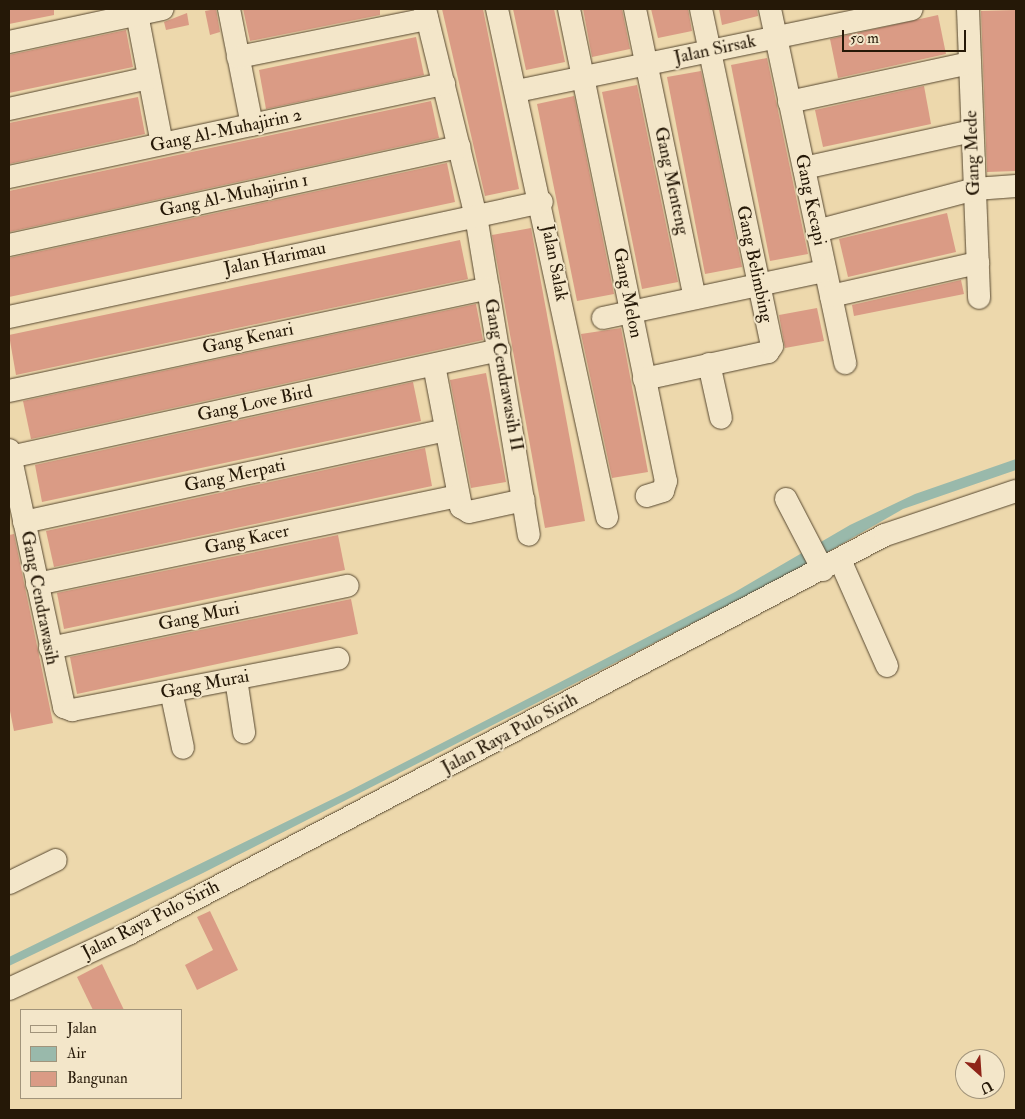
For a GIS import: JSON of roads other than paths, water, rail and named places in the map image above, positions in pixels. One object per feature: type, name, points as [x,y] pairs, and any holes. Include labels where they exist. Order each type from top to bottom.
[{"type":"street","points":[[9,42],[163,9]]},
{"type":"street","points":[[229,9],[252,125]]},
{"type":"street","name":"Jalan Salak","points":[[497,9],[542,202],[607,518]]},
{"type":"street","name":"Gang Melon","points":[[569,9],[666,481],[663,491],[647,496]]},
{"type":"street","name":"Gang Menteng","points":[[635,9],[695,298]]},
{"type":"street","name":"Gang Belimbing","points":[[644,379],[768,352],[772,346],[701,9]]},
{"type":"street","name":"Gang Kecapi","points":[[770,9],[845,364]]},
{"type":"street","name":"Jalan Sirsak","points":[[517,91],[776,37],[837,16],[906,9]]},
{"type":"street","name":"Gang Mede","points":[[968,9],[979,298]]},
{"type":"street","points":[[137,14],[162,144]]},
{"type":"street","points":[[238,57],[426,14]]},
{"type":"street","name":"Gang Cendrawasih II","points":[[426,14],[476,216],[529,535]]},
{"type":"street","points":[[790,102],[970,63]]},
{"type":"street","points":[[9,109],[149,78]]},
{"type":"street","name":"Gang Al-Muhajirin 2","points":[[9,177],[444,84]]},
{"type":"street","points":[[804,168],[972,131]]},
{"type":"street","name":"Gang Al-Muhajirin 1","points":[[9,245],[459,147]]},
{"type":"street","points":[[817,232],[974,189],[1016,186]]},
{"type":"street","name":"Jalan Harimau","points":[[9,317],[542,202]]},
{"type":"street","points":[[831,296],[978,263]]},
{"type":"street","points":[[603,318],[826,271]]},
{"type":"street","name":"Gang Kenari","points":[[9,391],[488,288]]},
{"type":"street","name":"Gang Love Bird","points":[[10,454],[499,350]]},
{"type":"street","points":[[709,364],[721,418]]},
{"type":"street","points":[[434,365],[458,496],[469,512],[524,500]]},
{"type":"street","name":"Gang Merpati","points":[[24,522],[446,430]]},
{"type":"street","name":"Gang Cendrawasih","points":[[10,454],[59,699],[72,710]]},
{"type":"street","name":"Jalan Raya Pulo Sirih","points":[[9,989],[130,933],[823,559],[919,520],[1016,491]]},
{"type":"street","name":"Gang Kacer","points":[[37,584],[458,496]]},
{"type":"street","points":[[786,499],[887,666]]},
{"type":"street","name":"Gang Muri","points":[[50,648],[348,586]]},
{"type":"street","name":"Gang Murai","points":[[72,710],[338,659]]},
{"type":"street","points":[[236,679],[244,732]]},
{"type":"street","points":[[171,691],[183,748]]},
{"type":"street","points":[[9,883],[56,860]]},
{"type":"water","points":[[1016,459],[1016,470],[903,509],[791,573],[203,873],[9,966],[9,957],[345,793],[735,592],[850,525],[915,494]]}]
